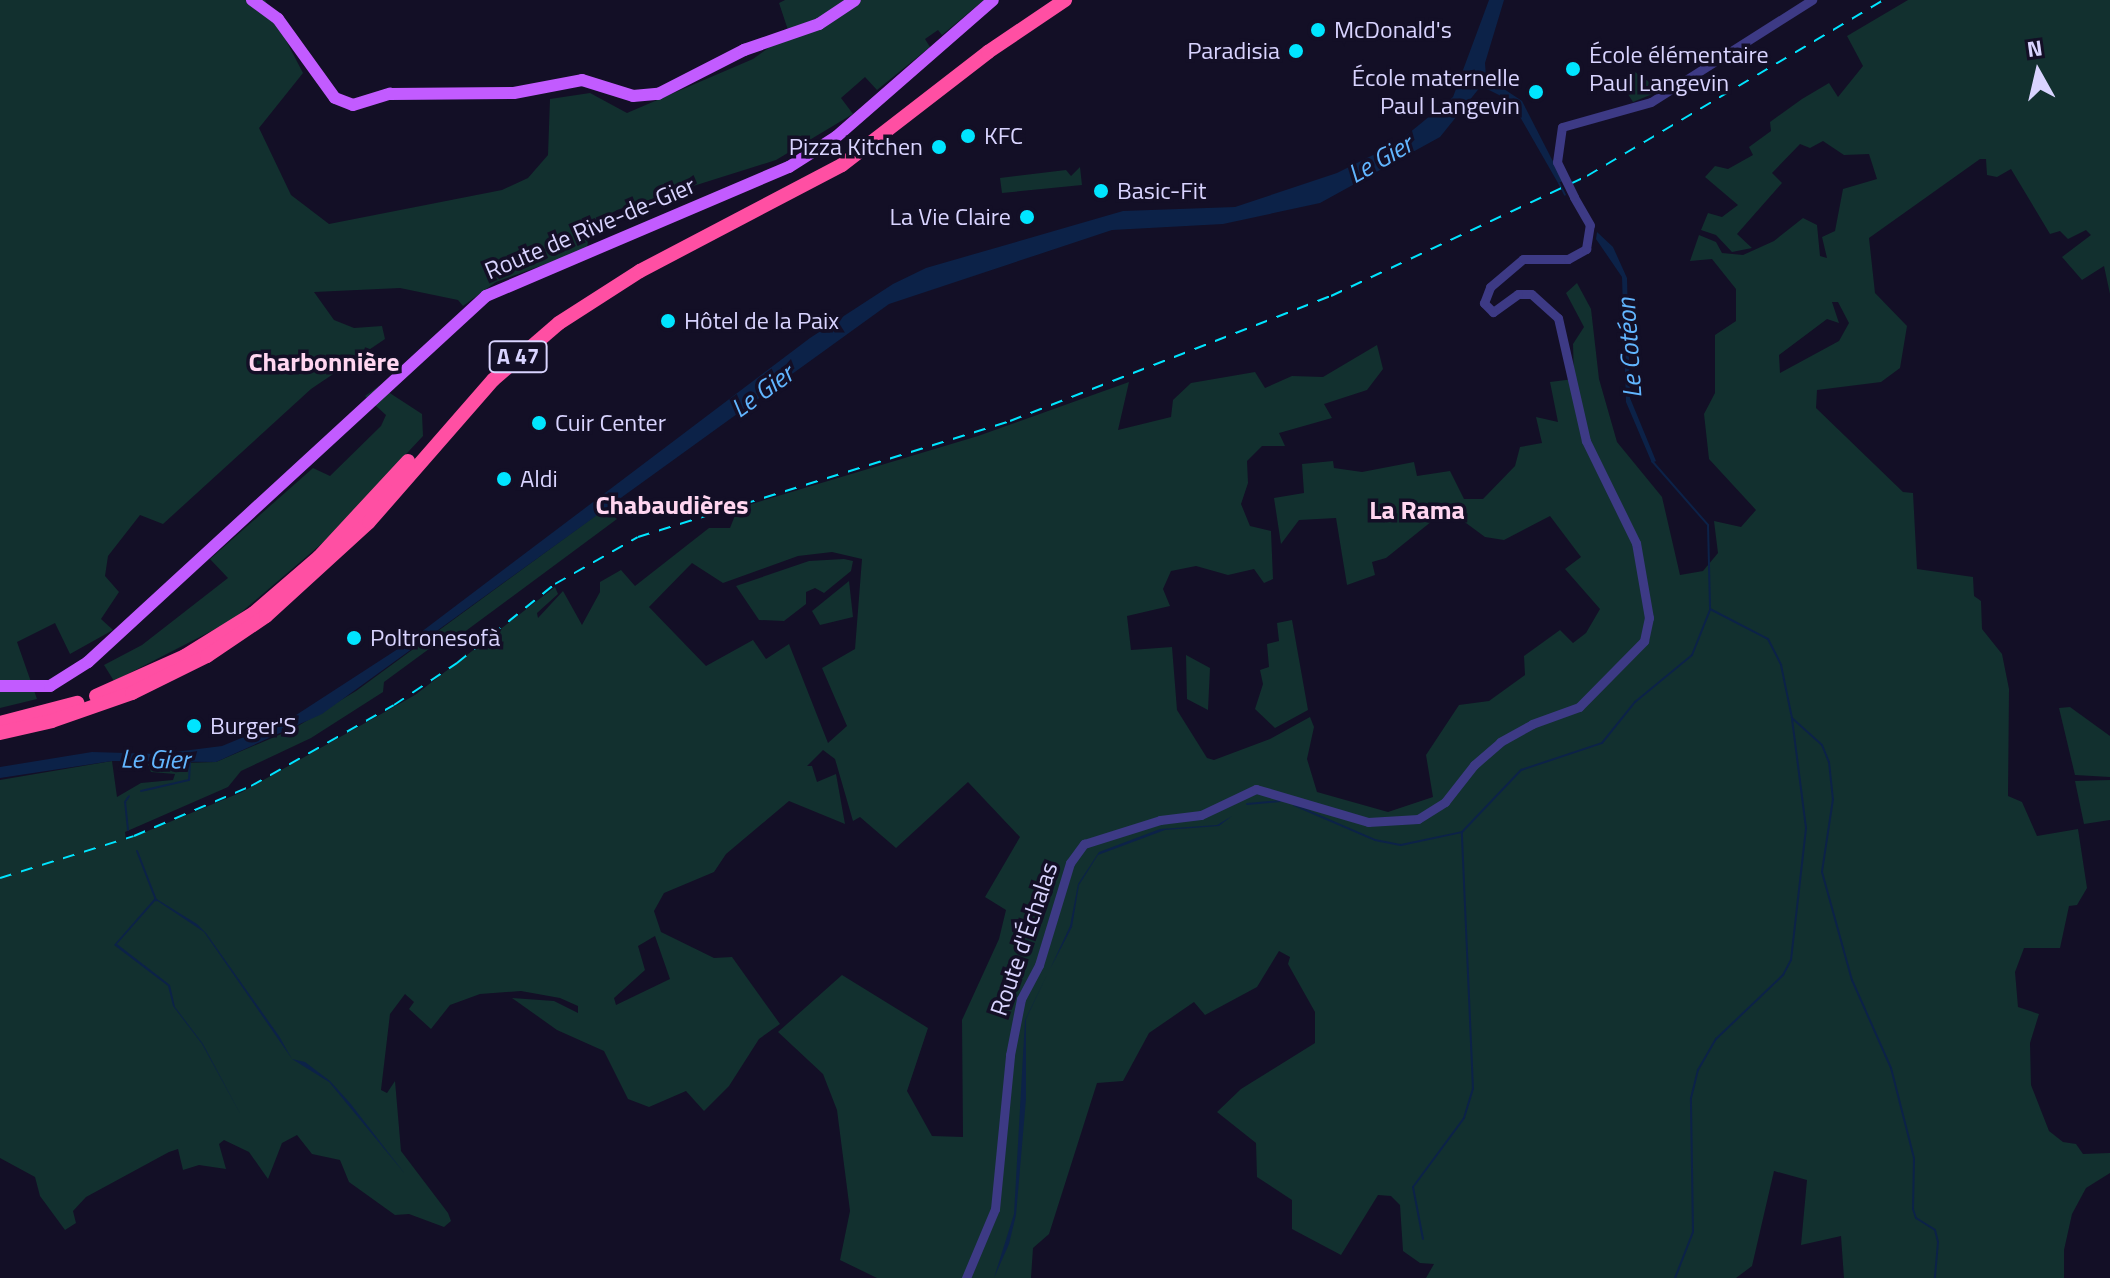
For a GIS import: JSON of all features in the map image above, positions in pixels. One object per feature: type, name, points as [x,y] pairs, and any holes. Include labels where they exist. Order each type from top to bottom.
[{"type":"highway","name":"A 47","points":[[0,723],[131,682],[254,613],[319,557],[488,373],[553,317],[637,263],[836,159],[1050,0]]},
{"type":"highway","name":"A 47","points":[[0,733],[52,721],[132,693],[207,656],[266,616],[369,522],[493,380],[559,323],[640,271],[842,165],[988,52],[1065,0]]},
{"type":"main road","points":[[252,0],[278,19],[335,98],[353,105],[390,94],[514,93],[582,80],[633,96],[658,94],[744,50],[819,24],[855,0]]},
{"type":"main road","name":"Route de Rive-de-Gier","points":[[0,686],[50,686],[88,662],[486,296],[789,167],[836,137],[993,0]]},
{"type":"street","name":"Route d'Échalas","points":[[966,1278],[995,1209],[1010,1055],[1021,999],[1039,965],[1070,863],[1084,844],[1102,835],[1201,815],[1256,789],[1368,822],[1418,819],[1445,802],[1474,765],[1500,742],[1532,724],[1579,707],[1644,641],[1649,618],[1636,543],[1586,441],[1558,318],[1531,294],[1518,294],[1493,312],[1484,303],[1490,287],[1523,259],[1568,259],[1586,249],[1590,225],[1557,162],[1562,127],[1651,102],[1812,0]]},
{"type":"green space","points":[[0,0],[265,0],[303,73],[259,128],[291,195],[329,224],[502,190],[528,178],[548,155],[550,99],[590,93],[627,113],[753,59],[789,33],[779,3],[785,0],[984,0],[942,35],[938,30],[925,39],[930,47],[877,90],[865,77],[841,98],[853,114],[776,160],[617,210],[590,225],[587,249],[496,282],[463,306],[458,300],[400,288],[314,292],[334,320],[354,328],[382,326],[385,339],[311,389],[163,524],[140,515],[108,556],[105,576],[119,592],[101,619],[113,630],[70,654],[55,623],[17,642],[37,699],[0,708]]},
{"type":"green space","points":[[1908,0],[2110,0],[2110,294],[2104,266],[2082,280],[2062,257],[2091,235],[2086,230],[2068,239],[2060,231],[2050,234],[2011,169],[1997,177],[1987,175],[1986,159],[1980,159],[1869,238],[1875,293],[1907,326],[1900,368],[1881,382],[1817,390],[1816,408],[1903,492],[1913,493],[1917,569],[1973,577],[1974,596],[1981,601],[1982,629],[2002,654],[2009,689],[2008,796],[2022,802],[2037,836],[2078,829],[2087,888],[2077,905],[2069,906],[2060,948],[2024,948],[2015,972],[2018,1007],[2039,1014],[2030,1043],[2031,1085],[2049,1131],[2063,1142],[2076,1144],[2083,1154],[2110,1153],[2110,1173],[2086,1188],[2072,1214],[2064,1250],[2064,1278],[1844,1278],[1841,1236],[1801,1245],[1807,1180],[1774,1171],[1752,1266],[1736,1278],[1426,1278],[1434,1264],[1420,1263],[1403,1251],[1400,1205],[1391,1196],[1378,1195],[1341,1255],[1292,1229],[1292,1200],[1257,1177],[1256,1143],[1217,1112],[1241,1089],[1315,1043],[1315,1012],[1288,964],[1290,957],[1279,951],[1257,987],[1205,1015],[1194,1002],[1149,1033],[1123,1081],[1097,1083],[1049,1234],[1033,1248],[1031,1278],[877,1278],[840,1260],[850,1211],[837,1110],[823,1074],[778,1032],[842,975],[928,1028],[907,1091],[932,1136],[963,1137],[962,1020],[999,939],[1006,910],[985,897],[1020,837],[968,782],[896,848],[860,817],[853,821],[835,759],[823,750],[807,766],[812,766],[817,782],[836,774],[845,824],[789,801],[726,854],[714,872],[664,893],[654,911],[661,932],[714,958],[732,957],[780,1024],[759,1039],[729,1086],[704,1111],[686,1091],[649,1107],[628,1099],[604,1051],[557,1030],[512,998],[554,1001],[578,1013],[578,1006],[560,998],[521,991],[480,994],[450,1005],[431,1029],[409,1009],[414,1002],[405,994],[390,1014],[381,1090],[387,1093],[395,1081],[401,1151],[448,1213],[451,1221],[444,1227],[409,1214],[395,1215],[349,1182],[340,1160],[312,1154],[297,1135],[282,1143],[268,1179],[249,1152],[224,1140],[219,1144],[226,1169],[199,1165],[183,1170],[178,1149],[169,1152],[86,1197],[73,1211],[76,1223],[65,1230],[40,1196],[35,1177],[0,1158],[0,780],[112,761],[117,797],[141,783],[173,780],[175,774],[151,772],[148,764],[216,762],[293,729],[356,691],[606,508],[617,519],[440,650],[433,646],[384,682],[383,692],[311,738],[241,771],[228,787],[125,832],[126,840],[242,792],[415,695],[555,587],[558,594],[537,613],[538,618],[563,591],[582,625],[600,592],[600,582],[621,570],[635,586],[709,528],[730,528],[738,508],[978,436],[1129,382],[1118,430],[1171,417],[1173,400],[1191,383],[1255,372],[1265,388],[1292,376],[1323,377],[1377,345],[1383,369],[1367,390],[1324,404],[1332,418],[1279,433],[1285,446],[1262,446],[1247,461],[1248,483],[1241,504],[1250,526],[1271,531],[1273,579],[1264,583],[1254,569],[1228,575],[1196,566],[1171,571],[1163,589],[1170,606],[1127,616],[1131,650],[1172,647],[1177,710],[1207,758],[1214,760],[1270,739],[1310,717],[1314,727],[1307,759],[1317,792],[1388,812],[1433,797],[1426,755],[1459,705],[1489,701],[1525,675],[1524,656],[1560,630],[1573,643],[1586,633],[1600,609],[1565,569],[1581,557],[1550,516],[1504,540],[1485,537],[1447,509],[1386,558],[1372,562],[1375,575],[1347,585],[1336,518],[1299,520],[1281,544],[1274,498],[1304,493],[1302,464],[1333,461],[1334,468],[1362,472],[1414,462],[1417,476],[1450,471],[1464,499],[1483,499],[1515,466],[1520,447],[1542,443],[1536,417],[1558,422],[1550,382],[1574,379],[1573,344],[1584,327],[1566,293],[1577,283],[1591,309],[1599,379],[1617,442],[1662,497],[1680,575],[1703,571],[1718,553],[1714,521],[1741,527],[1756,510],[1709,459],[1704,414],[1715,393],[1715,335],[1736,321],[1736,289],[1712,259],[1690,261],[1699,235],[1716,242],[1722,253],[1743,255],[1774,241],[1803,218],[1817,225],[1820,256],[1827,258],[1822,237],[1835,231],[1843,189],[1877,179],[1869,154],[1844,155],[1823,141],[1810,148],[1800,144],[1772,173],[1782,183],[1737,234],[1752,248],[1732,252],[1716,235],[1701,230],[1708,213],[1722,217],[1738,205],[1705,177],[1715,166],[1728,169],[1753,155],[1749,147],[1771,131],[1770,122],[1802,99],[1829,83],[1838,97],[1863,66],[1847,36]],"holes":[[[1832,302],[1838,302],[1849,323],[1839,341],[1780,373],[1779,355],[1827,319],[1839,323]],[[832,552],[862,559],[855,649],[822,668],[847,726],[828,743],[789,644],[766,659],[753,640],[706,666],[649,607],[692,563],[723,583],[798,556]],[[655,936],[670,979],[616,1005],[614,998],[645,970],[638,946]]]},
{"type":"green space","points":[[1635,72],[1652,84],[1655,93],[1633,102],[1619,80]]},
{"type":"green space","points":[[1080,167],[1082,185],[1002,193],[1000,178],[1066,170],[1071,176]]},
{"type":"green space","points":[[379,386],[422,414],[423,436],[326,540],[231,621],[114,681],[104,665],[142,645],[228,578],[210,559],[313,468],[330,476],[381,426],[386,415],[365,396]]},
{"type":"green space","points":[[809,561],[853,561],[851,571],[824,593],[815,588],[806,592],[806,604],[784,621],[759,620],[736,586]]},
{"type":"green space","points":[[849,581],[853,617],[820,625],[812,611]]},
{"type":"green space","points":[[1292,620],[1308,710],[1275,728],[1255,709],[1263,684],[1260,670],[1269,667],[1267,644],[1279,641],[1277,623]]},
{"type":"green space","points":[[1186,655],[1210,668],[1208,710],[1187,699]]},
{"type":"green space","points":[[2070,707],[2110,736],[2110,777],[2075,775],[2059,708]]},
{"type":"green space","points":[[2110,780],[2110,820],[2084,824],[2075,781]]},
{"type":"water","name":"Le Gier","points":[[1489,0],[1504,0],[1485,63],[1486,77],[1522,101],[1563,181],[1558,183],[1511,101],[1481,86],[1440,137],[1320,203],[1223,224],[1112,230],[889,304],[322,714],[216,762],[112,761],[0,778],[0,767],[92,752],[159,754],[222,746],[293,717],[404,645],[810,338],[893,284],[926,268],[1123,211],[1235,207],[1337,173],[1397,143],[1453,97]]},
{"type":"water","points":[[1597,232],[1613,247],[1627,278],[1630,398],[1656,461],[1652,463],[1626,402],[1622,277],[1596,239]]},
{"type":"water","points":[[1232,816],[1219,826],[1165,830],[1098,855],[1079,885],[1072,927],[1050,969],[1070,926],[1078,884],[1099,852],[1160,829],[1217,825]]},
{"type":"water","points":[[155,898],[206,933],[292,1059],[204,932],[156,900],[117,944],[170,985],[175,1007],[203,1044],[242,1117],[202,1044],[173,1006],[168,986],[114,945]]},
{"type":"water","points":[[1048,973],[1026,1019],[1026,1099],[1016,1215],[1009,1244],[994,1278],[1014,1214],[1025,1020]]},
{"type":"water","points":[[292,1059],[305,1062],[330,1081],[405,1174],[329,1082]]},
{"type":"waterway","name":"Le Cotéon","points":[[1559,183],[1565,195]]},
{"type":"waterway","name":"Le Cotéon","points":[[1625,302],[1625,323]]},
{"type":"waterway","name":"Le Cotéon","points":[[1652,461],[1708,525],[1710,608]]},
{"type":"waterway","points":[[1710,609],[1768,639],[1781,665],[1792,718],[1822,745],[1829,762],[1833,799],[1822,872],[1852,980],[1891,1068],[1914,1158],[1913,1209],[1916,1218],[1935,1230],[1938,1242],[1935,1278]]},
{"type":"waterway","points":[[1294,805],[1375,840],[1401,845],[1462,832],[1521,770],[1602,743],[1635,702],[1692,655],[1710,610]]},
{"type":"waterway","points":[[1675,1278],[1693,1232],[1691,1098],[1698,1070],[1716,1039],[1783,975],[1791,960],[1806,828],[1792,718]]},
{"type":"waterway","name":"Le Gier","points":[[141,791],[189,780],[190,763]]},
{"type":"waterway","points":[[128,830],[125,802],[129,796]]},
{"type":"waterway","points":[[1247,804],[1280,801]]},
{"type":"waterway","points":[[1423,1239],[1413,1187],[1464,1118],[1473,1089],[1462,832]]},
{"type":"waterway","points":[[137,851],[156,900]]},
{"type":"railway","points":[[0,878],[134,836],[251,786],[394,705],[457,663],[555,584],[638,537],[1010,421],[1331,296],[1587,176],[1883,0]]},
{"type":"place","name":"McDonald's","points":[[1318,30]]},
{"type":"place","name":"Paradisia","points":[[1296,51]]},
{"type":"place","name":"École élémentaire Paul Langevin","points":[[1573,69]]},
{"type":"place","name":"École maternelle Paul Langevin","points":[[1536,92]]},
{"type":"place","name":"KFC","points":[[968,136]]},
{"type":"place","name":"Pizza Kitchen","points":[[939,147]]},
{"type":"place","name":"Basic-Fit","points":[[1101,191]]},
{"type":"place","name":"La Vie Claire","points":[[1027,217]]},
{"type":"place","name":"Hôtel de la Paix","points":[[668,321]]},
{"type":"place","name":"Cuir Center","points":[[539,423]]},
{"type":"place","name":"Aldi","points":[[504,479]]},
{"type":"place","name":"Poltronesofà","points":[[354,638]]},
{"type":"place","name":"Burger'S","points":[[194,726]]},
{"type":"district","name":"Charbonnière","points":[[324,362]]},
{"type":"district","name":"Chabaudières","points":[[672,505]]},
{"type":"district","name":"La Rama","points":[[1417,510]]}]
